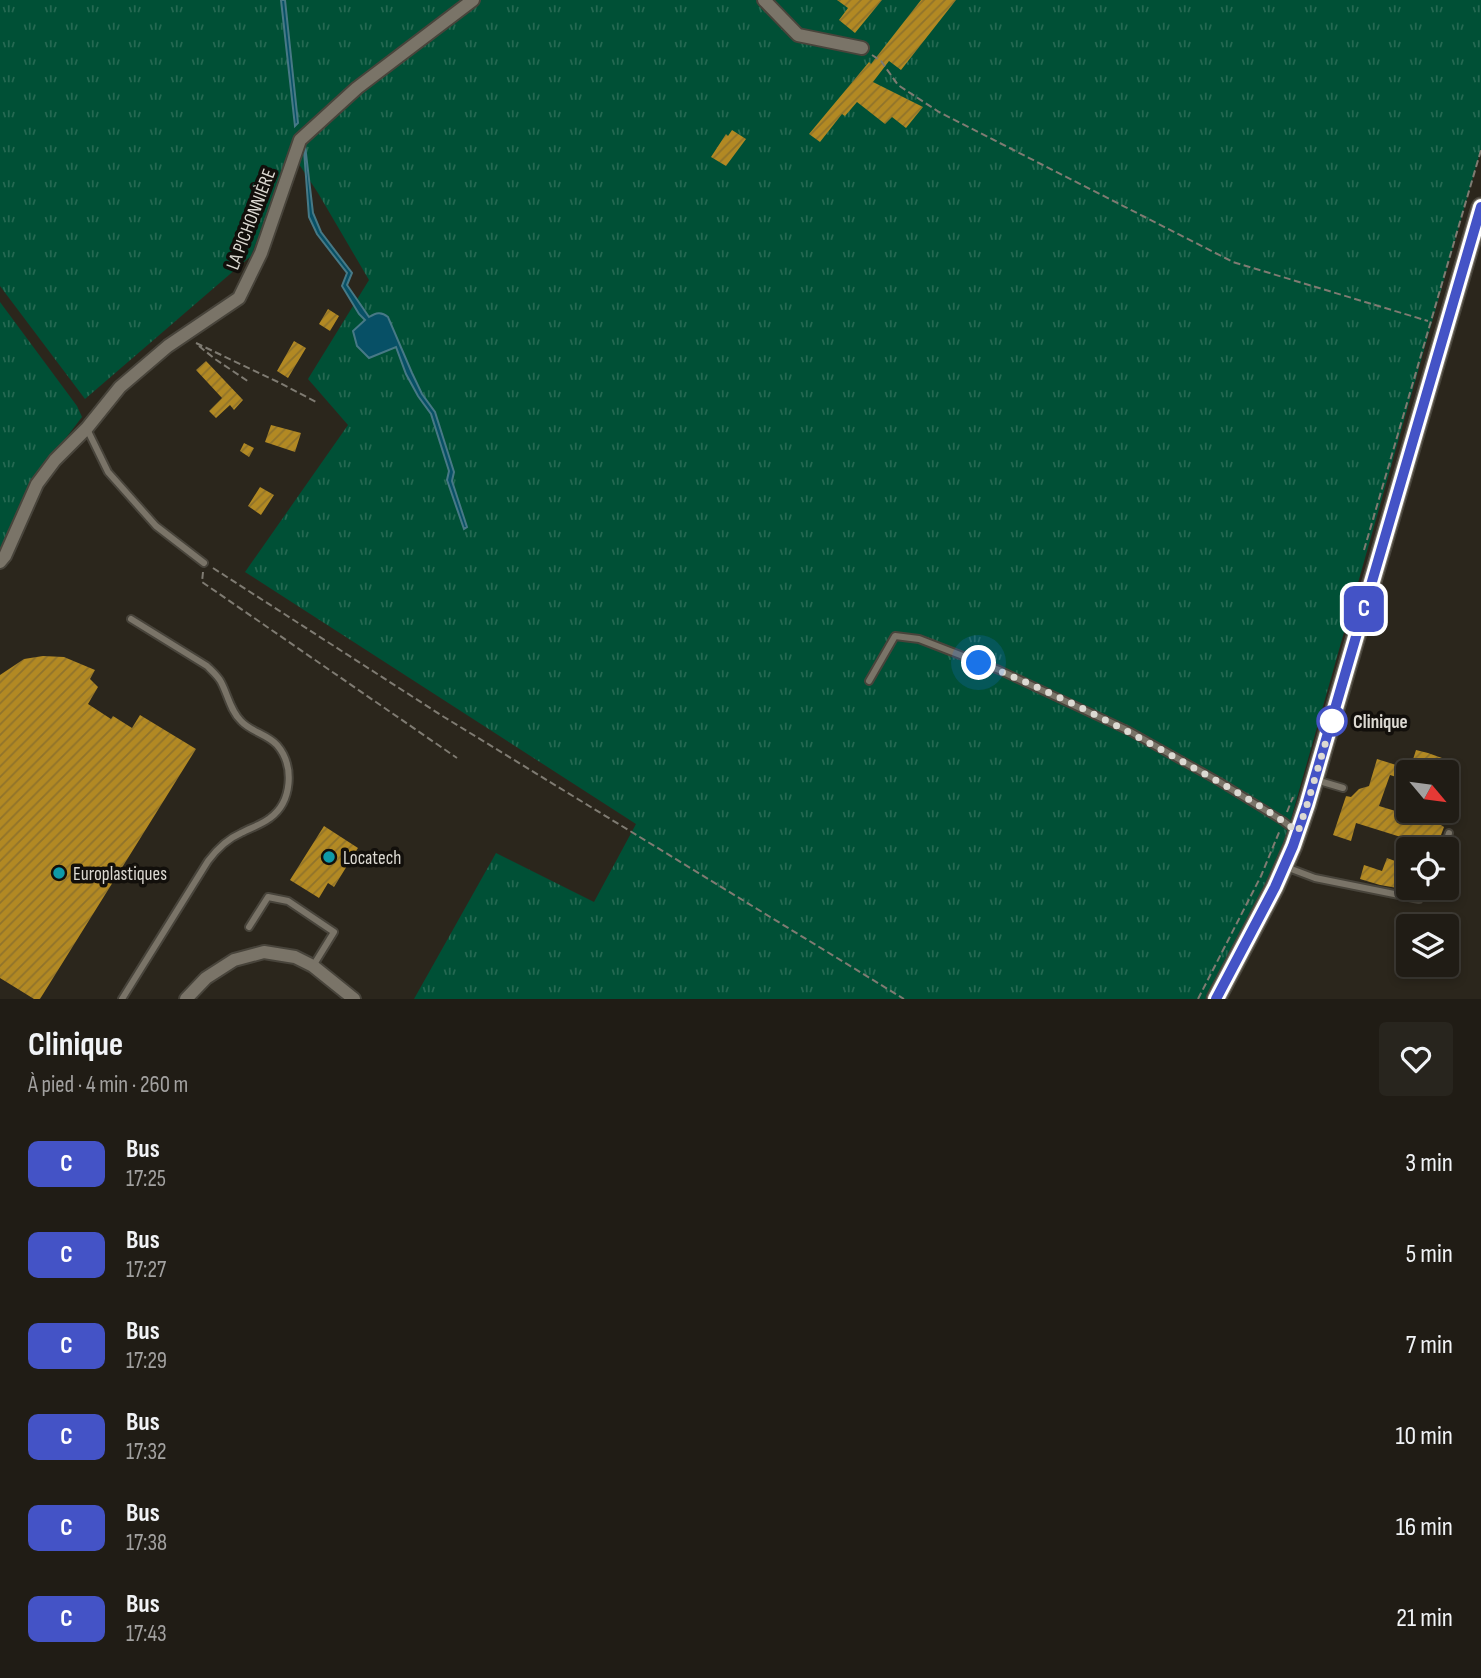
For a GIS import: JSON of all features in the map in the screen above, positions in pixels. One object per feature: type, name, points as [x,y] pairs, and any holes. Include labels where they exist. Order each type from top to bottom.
[{"type":"street","name":"LA PICHONNIÈRE","points":[[0,562],[37,484],[120,387],[168,346],[239,298],[261,253],[300,140],[358,88],[473,0]]},
{"type":"street","points":[[764,0],[798,34],[862,48]]},
{"type":"street","points":[[1216,999],[1275,887],[1284,866],[1291,826],[1315,780],[1438,325],[1481,207]]},
{"type":"street","points":[[186,999],[206,978],[233,960],[264,952],[295,957],[313,966],[354,999]]},
{"type":"lane","points":[[87,428],[108,472],[156,526],[204,563]]},
{"type":"lane","points":[[122,999],[208,861],[228,839],[271,818],[286,797],[289,784],[288,770],[279,748],[271,739],[248,728],[241,721],[214,672],[131,620]]},
{"type":"lane","points":[[869,681],[895,636],[919,639],[999,670],[1129,731],[1291,826]]},
{"type":"lane","points":[[1315,780],[1343,788]]},
{"type":"lane","points":[[1448,837],[1449,833]]},
{"type":"lane","points":[[1284,866],[1315,878],[1396,895]]},
{"type":"lane","points":[[249,927],[268,897],[288,901],[334,932],[313,966]]},
{"type":"path","points":[[862,48],[881,61],[898,85],[939,112],[1233,262],[1438,325]]},
{"type":"path","points":[[1363,554],[1438,325],[1481,150]]},
{"type":"path","points":[[249,382],[196,343],[318,402]]},
{"type":"path","points":[[457,758],[202,582],[204,563],[444,716],[904,999]]},
{"type":"path","points":[[1198,999],[1261,876],[1291,826],[1295,792]]},
{"type":"green space","points":[[0,0],[1481,0],[1481,149],[1278,865],[1210,999],[414,999],[496,853],[594,902],[636,824],[245,572],[348,425],[308,379],[369,280],[291,152],[251,256],[85,399],[0,286]]},
{"type":"green space","points":[[0,302],[77,406],[82,417],[33,481],[15,519],[0,562]]},
{"type":"water","points":[[281,0],[285,0],[298,123],[295,126]]},
{"type":"water","points":[[305,145],[313,213],[321,232],[352,273],[347,285],[369,317],[378,313],[388,317],[422,394],[435,412],[454,472],[452,481],[467,527],[464,529],[447,480],[449,471],[431,414],[406,374],[396,347],[369,358],[357,346],[353,331],[365,320],[342,286],[347,273],[317,234],[309,217]]},
{"type":"building","points":[[837,0],[882,0],[855,33],[839,20],[848,8]]},
{"type":"building","points":[[921,0],[956,0],[901,70],[889,61],[873,82],[923,107],[906,128],[892,117],[885,124],[857,102],[845,116],[842,114],[820,142],[809,134],[869,62],[871,64]]},
{"type":"building","points":[[732,130],[746,139],[726,166],[711,157],[726,134],[728,136]]},
{"type":"building","points":[[328,309],[339,316],[330,331],[319,324]]},
{"type":"building","points":[[294,341],[306,348],[288,378],[277,371]]},
{"type":"building","points":[[206,361],[243,400],[234,410],[230,405],[216,418],[209,411],[222,398],[196,370]]},
{"type":"building","points":[[271,425],[301,433],[295,452],[265,442]]},
{"type":"building","points":[[244,443],[254,448],[249,457],[240,451]]},
{"type":"building","points":[[260,487],[274,495],[261,515],[248,506]]},
{"type":"building","name":"Europlastiques","points":[[64,657],[95,670],[90,679],[98,687],[88,704],[111,719],[113,716],[132,728],[140,715],[196,749],[40,999],[34,999],[0,978],[0,675],[24,659]]},
{"type":"building","points":[[1416,750],[1442,758],[1441,760],[1413,760]]},
{"type":"building","points":[[1377,759],[1396,765],[1396,777],[1390,775],[1379,806],[1396,811],[1396,823],[1442,823],[1444,827],[1441,835],[1401,837],[1356,823],[1351,841],[1333,835],[1346,796],[1351,797],[1359,789],[1369,786]]},
{"type":"building","name":"Locatech","points":[[324,826],[358,848],[334,887],[328,883],[319,898],[290,880]]},
{"type":"building","points":[[1387,858],[1395,861],[1396,858],[1396,888],[1360,879],[1364,865],[1382,871]]},
{"type":"bus line","name":"C","points":[[1216,999],[1275,887],[1307,805],[1481,207]]},
{"type":"place","name":"Clinique","points":[[1332,721]]},
{"type":"place","name":"Locatech","points":[[329,857]]},
{"type":"place","name":"Europlastiques","points":[[59,873]]},
{"type":"route","points":[[979,663],[1129,731],[1218,781],[1298,832],[1332,721]]}]
